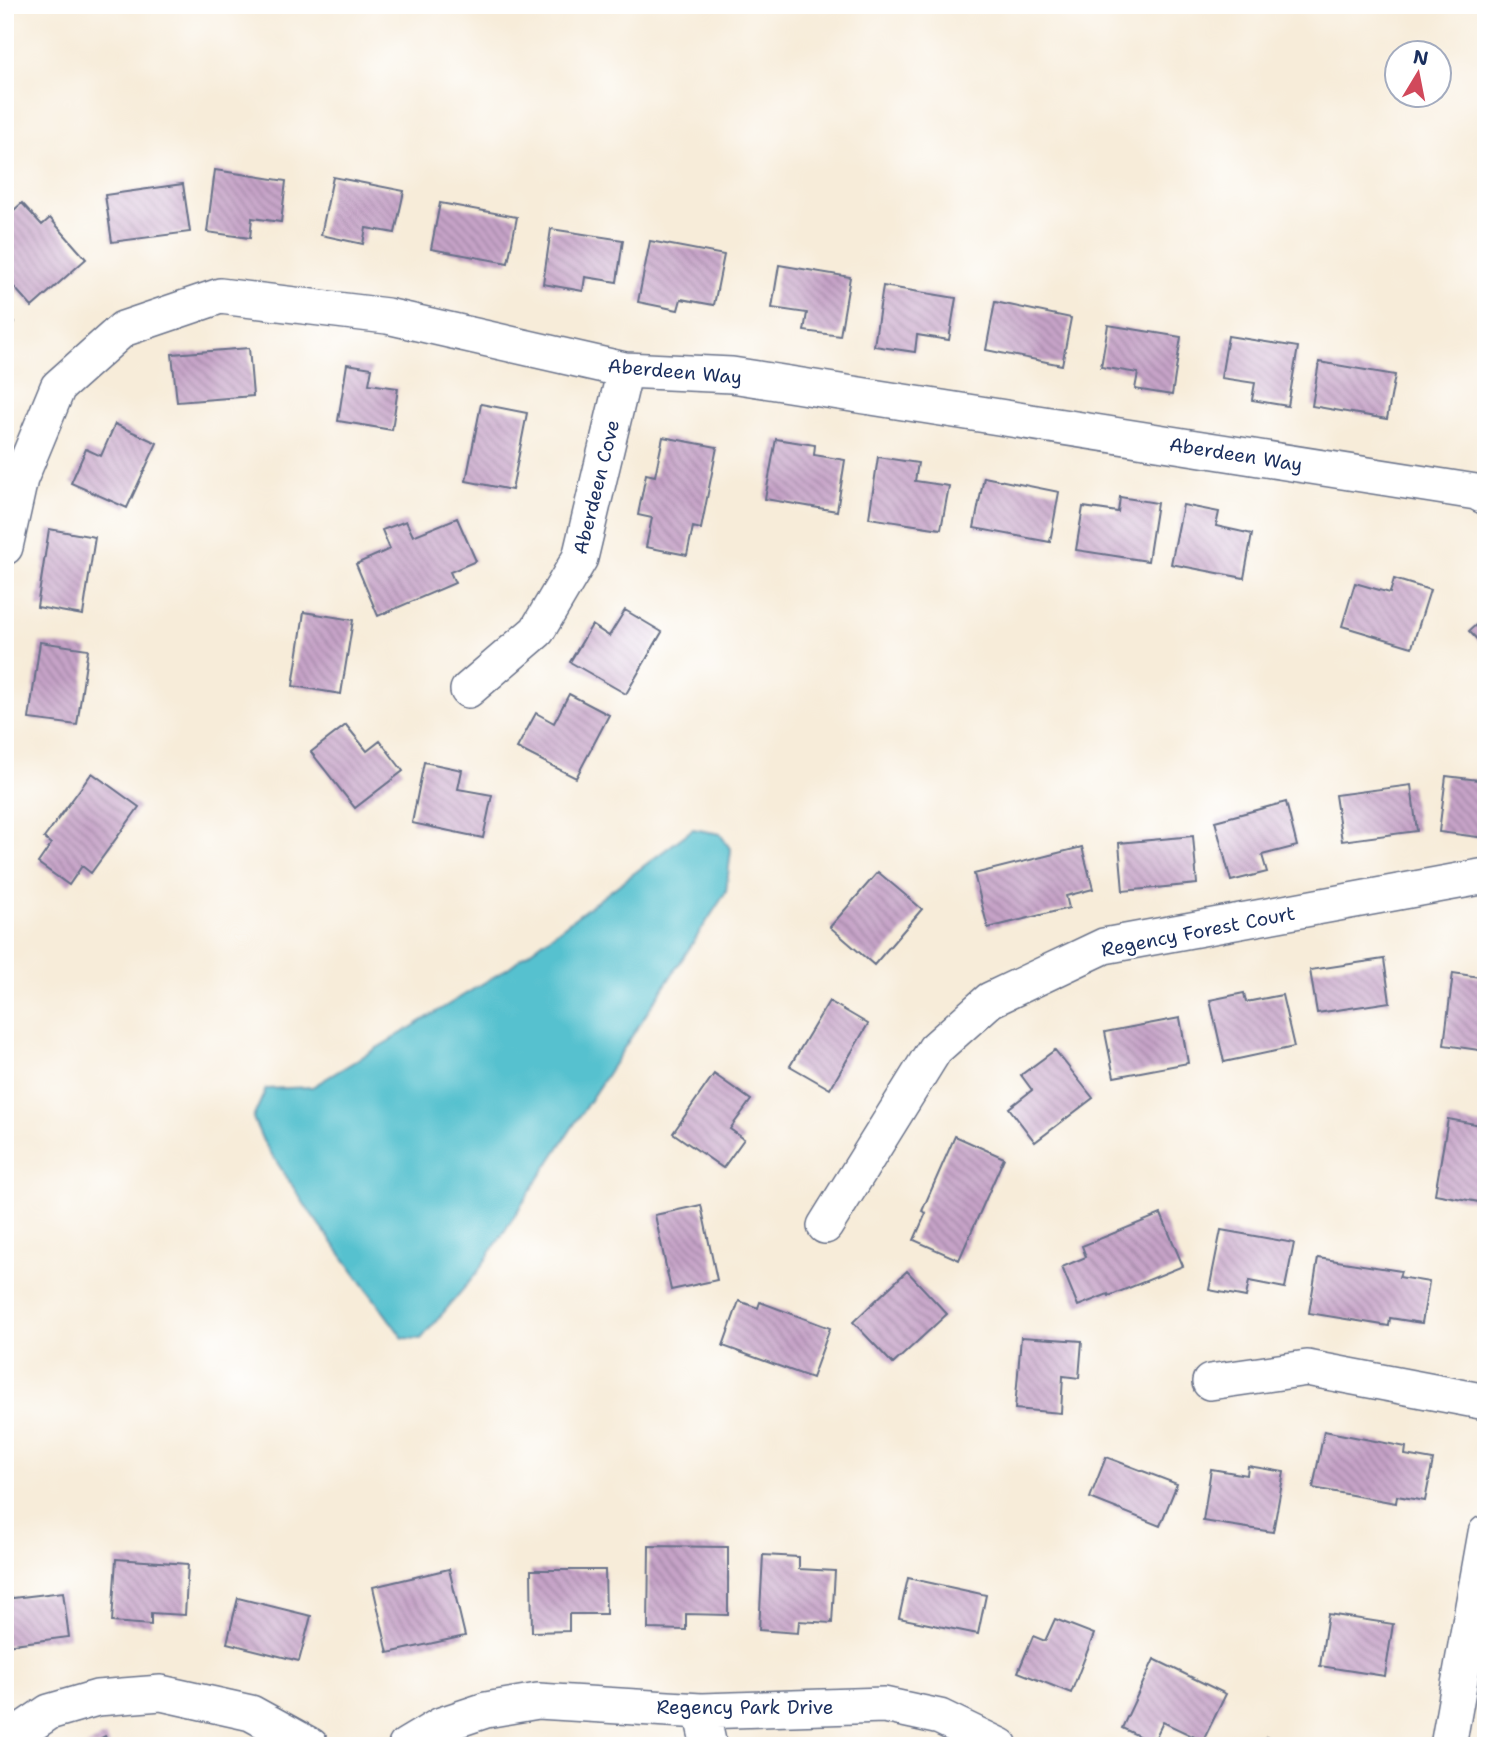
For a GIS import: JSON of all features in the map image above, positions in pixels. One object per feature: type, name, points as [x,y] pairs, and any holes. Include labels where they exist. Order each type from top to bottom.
[{"type":"street","name":"Aberdeen Way","points":[[5,547],[20,480],[58,387],[123,329],[220,296],[387,316],[625,370],[732,375],[1476,492],[1486,497]]},
{"type":"street","name":"Aberdeen Cove","points":[[468,690],[537,631],[580,558],[625,370]]},
{"type":"street","name":"Regency Forest Court","points":[[825,1226],[935,1049],[990,1000],[1104,946],[1486,876]]},
{"type":"street","points":[[1210,1382],[1307,1368],[1486,1402]]},
{"type":"street","points":[[1448,1746],[1486,1533]]},
{"type":"street","points":[[5,1742],[49,1713],[97,1698],[161,1693],[251,1713],[311,1746]]},
{"type":"street","name":"Regency Park Drive","points":[[406,1746],[442,1725],[486,1710],[538,1701],[701,1711],[884,1705],[940,1717],[1000,1746]]},
{"type":"street","points":[[701,1711],[709,1746]]},
{"type":"water","points":[[693,829],[720,834],[731,850],[726,892],[477,1273],[421,1339],[403,1338],[307,1208],[263,1141],[253,1118],[266,1089],[312,1087],[402,1033],[508,968]]},
{"type":"building","points":[[215,170],[286,181],[281,222],[252,218],[250,238],[207,232]]},
{"type":"building","points":[[333,177],[404,191],[395,233],[366,228],[363,244],[321,235]]},
{"type":"building","points":[[183,184],[190,232],[112,242],[105,195]]},
{"type":"building","points":[[22,203],[42,225],[50,218],[86,259],[32,307],[5,277],[5,218]]},
{"type":"building","points":[[440,203],[517,217],[508,263],[431,249]]},
{"type":"building","points":[[551,229],[623,240],[617,282],[585,277],[583,291],[543,284]]},
{"type":"building","points":[[650,241],[724,255],[714,305],[681,299],[678,310],[638,302]]},
{"type":"building","points":[[779,265],[850,277],[840,336],[804,331],[807,313],[772,308]]},
{"type":"building","points":[[883,286],[956,298],[949,340],[917,335],[915,352],[874,346]]},
{"type":"building","points":[[995,302],[1071,318],[1062,365],[986,350]]},
{"type":"building","points":[[5,317],[14,322],[5,338]]},
{"type":"building","points":[[1108,325],[1181,337],[1172,395],[1135,389],[1138,373],[1101,367]]},
{"type":"building","points":[[1228,336],[1298,347],[1288,406],[1252,400],[1255,383],[1221,378]]},
{"type":"building","points":[[249,348],[253,396],[177,402],[172,354]]},
{"type":"building","points":[[1319,362],[1395,375],[1387,419],[1312,406]]},
{"type":"building","points":[[347,364],[372,368],[369,384],[398,388],[392,430],[338,421]]},
{"type":"building","points":[[481,404],[527,413],[512,490],[466,481]]},
{"type":"building","points":[[115,424],[157,443],[127,508],[71,483],[86,449],[101,456]]},
{"type":"building","points":[[663,437],[717,447],[701,529],[693,527],[687,555],[646,547],[652,518],[638,515],[646,474],[655,476]]},
{"type":"building","points":[[776,439],[815,445],[814,455],[845,460],[837,511],[765,499]]},
{"type":"building","points":[[878,457],[918,463],[915,481],[949,486],[941,529],[869,518]]},
{"type":"building","points":[[984,477],[1059,492],[1050,542],[974,528]]},
{"type":"building","points":[[1120,497],[1157,503],[1148,561],[1076,550],[1083,507],[1118,512]]},
{"type":"building","points":[[1183,505],[1219,512],[1216,526],[1252,534],[1244,578],[1171,564]]},
{"type":"building","points":[[457,518],[476,561],[450,572],[455,583],[378,616],[356,564],[390,549],[382,530],[406,521],[413,536]]},
{"type":"building","points":[[49,529],[95,537],[83,615],[37,607]]},
{"type":"building","points":[[1394,579],[1430,590],[1412,647],[1342,626],[1355,583],[1390,593]]},
{"type":"building","points":[[625,610],[662,632],[626,694],[570,662],[592,625],[609,636]]},
{"type":"building","points":[[304,612],[353,620],[341,694],[293,686]]},
{"type":"building","points":[[1486,616],[1486,649],[1469,631]]},
{"type":"building","points":[[40,642],[88,649],[77,725],[29,719]]},
{"type":"building","points":[[569,694],[609,715],[576,778],[517,748],[536,713],[554,723]]},
{"type":"building","points":[[346,725],[367,751],[380,741],[403,771],[355,808],[311,752]]},
{"type":"building","points":[[424,762],[462,770],[458,789],[492,795],[483,838],[412,823]]},
{"type":"building","points":[[92,773],[139,807],[91,873],[82,866],[69,885],[38,863],[51,844],[44,838]]},
{"type":"building","points":[[1446,776],[1486,781],[1486,838],[1439,832]]},
{"type":"building","points":[[1411,785],[1417,831],[1342,841],[1335,795]]},
{"type":"building","points":[[1286,802],[1297,846],[1262,855],[1267,872],[1231,881],[1215,821]]},
{"type":"building","points":[[1193,836],[1197,884],[1123,891],[1119,843]]},
{"type":"building","points":[[1082,847],[1093,889],[1066,896],[1069,908],[988,928],[974,874]]},
{"type":"building","points":[[878,872],[922,909],[874,965],[830,927]]},
{"type":"building","points":[[1384,959],[1390,1002],[1317,1013],[1310,970]]},
{"type":"building","points":[[1453,973],[1486,978],[1486,1051],[1444,1045]]},
{"type":"building","points":[[1244,993],[1246,1002],[1282,995],[1294,1047],[1224,1062],[1210,1000]]},
{"type":"building","points":[[829,1001],[868,1024],[830,1089],[790,1066]]},
{"type":"building","points":[[1180,1018],[1188,1063],[1114,1077],[1105,1032]]},
{"type":"building","points":[[1055,1050],[1093,1098],[1035,1142],[1009,1108],[1032,1090],[1021,1075]]},
{"type":"building","points":[[714,1074],[751,1100],[730,1129],[744,1139],[723,1168],[673,1133]]},
{"type":"building","points":[[1448,1119],[1486,1126],[1486,1167],[1479,1202],[1435,1194]]},
{"type":"building","points":[[955,1136],[1004,1158],[959,1260],[914,1240],[926,1213],[922,1211]]},
{"type":"building","points":[[701,1205],[717,1280],[671,1290],[655,1215]]},
{"type":"building","points":[[1161,1214],[1183,1266],[1078,1306],[1062,1267],[1086,1257],[1082,1246]]},
{"type":"building","points":[[1221,1230],[1294,1243],[1285,1288],[1249,1281],[1246,1297],[1209,1290]]},
{"type":"building","points":[[1318,1258],[1401,1271],[1399,1277],[1429,1282],[1422,1323],[1390,1318],[1389,1326],[1309,1313]]},
{"type":"building","points":[[907,1271],[947,1314],[893,1364],[853,1322]]},
{"type":"building","points":[[739,1301],[758,1308],[760,1302],[830,1328],[812,1378],[723,1346]]},
{"type":"building","points":[[1021,1337],[1082,1341],[1079,1378],[1063,1376],[1061,1413],[1015,1409]]},
{"type":"building","points":[[1324,1431],[1406,1447],[1405,1455],[1433,1460],[1425,1501],[1397,1496],[1396,1503],[1313,1488]]},
{"type":"building","points":[[1106,1457],[1177,1484],[1160,1526],[1090,1498]]},
{"type":"building","points":[[1248,1466],[1284,1472],[1273,1532],[1203,1521],[1211,1469],[1247,1475]]},
{"type":"building","points":[[649,1546],[728,1547],[728,1615],[686,1614],[686,1630],[648,1629]]},
{"type":"building","points":[[763,1555],[799,1557],[799,1569],[835,1571],[832,1623],[799,1621],[798,1633],[759,1630]]},
{"type":"building","points":[[116,1559],[188,1564],[185,1615],[151,1613],[151,1625],[112,1622]]},
{"type":"building","points":[[449,1569],[465,1636],[388,1653],[373,1587]]},
{"type":"building","points":[[531,1570],[605,1570],[606,1614],[569,1614],[569,1631],[532,1632]]},
{"type":"building","points":[[908,1578],[986,1595],[978,1634],[899,1618]]},
{"type":"building","points":[[63,1592],[69,1637],[5,1645],[5,1599]]},
{"type":"building","points":[[238,1598],[311,1616],[299,1661],[227,1643]]},
{"type":"building","points":[[1328,1614],[1393,1624],[1385,1676],[1320,1666]]},
{"type":"building","points":[[1055,1619],[1094,1634],[1071,1693],[1018,1672],[1033,1636],[1045,1641]]},
{"type":"building","points":[[1154,1659],[1226,1694],[1203,1741],[1163,1722],[1153,1743],[1122,1728]]},
{"type":"building","points":[[105,1736],[110,1746],[86,1746]]},
{"type":"building","points":[[1266,1737],[1284,1746],[1262,1746]]}]
